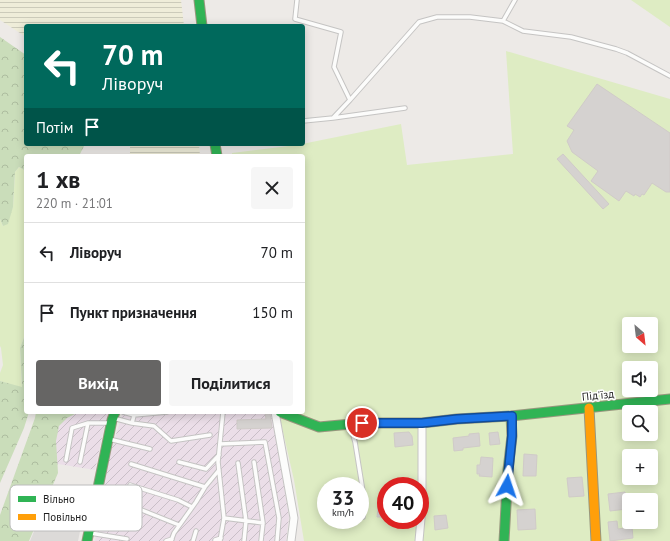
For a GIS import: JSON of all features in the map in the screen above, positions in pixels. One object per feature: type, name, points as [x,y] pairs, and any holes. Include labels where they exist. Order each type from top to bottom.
[{"type":"street","points":[[199,0],[202,24]]},
{"type":"street","name":"Під'їзд","points":[[285,414],[319,427],[362,423],[422,423],[457,419],[512,416],[670,399]]},
{"type":"street","points":[[589,408],[596,541]]},
{"type":"street","points":[[276,414],[294,518],[291,541]]},
{"type":"street","points":[[504,541],[508,470],[512,436],[512,416]]},
{"type":"street","points":[[98,485],[113,418]]},
{"type":"street","points":[[419,541],[422,507],[422,423]]},
{"type":"lane","points":[[298,0],[295,19],[341,32],[334,67],[350,100]]},
{"type":"lane","points":[[503,21],[515,0]]},
{"type":"lane","points":[[333,118],[419,22],[437,17],[470,17],[503,21],[523,31],[571,37],[627,53],[670,76]]},
{"type":"lane","points":[[305,122],[405,108]]},
{"type":"lane","points":[[132,423],[134,414]]},
{"type":"lane","points":[[215,541],[220,540],[224,518],[218,462],[223,414]]},
{"type":"lane","points":[[66,460],[72,428],[88,422],[113,418],[132,423],[154,426],[171,442],[210,435]]},
{"type":"lane","points":[[80,462],[88,422]]},
{"type":"lane","points":[[350,424],[355,442],[361,477]]},
{"type":"lane","points":[[108,439],[150,449]]},
{"type":"lane","points":[[220,444],[265,442],[280,518],[277,541]]},
{"type":"lane","points":[[179,462],[206,469],[219,455]]},
{"type":"lane","points":[[254,462],[263,523],[261,541]]},
{"type":"lane","points":[[238,463],[246,521],[244,541]]},
{"type":"lane","points":[[131,464],[204,487]]},
{"type":"lane","points":[[166,541],[172,540],[174,533],[204,487],[219,470]]},
{"type":"lane","points":[[142,489],[178,500],[192,507]]},
{"type":"lane","points":[[142,510],[179,525]]},
{"type":"lane","points":[[224,518],[263,523]]},
{"type":"lane","points":[[193,541],[196,531]]},
{"type":"lane","points":[[88,537],[126,539]]},
{"type":"shaded area","points":[[0,0],[181,0],[184,24],[24,24],[24,36],[0,20]]},
{"type":"shaded area","points":[[130,146],[199,146],[200,154],[130,154]]},
{"type":"shaded area","points":[[65,414],[108,414],[95,470],[52,463],[57,423]]},
{"type":"shaded area","points":[[122,414],[272,414],[289,517],[286,541],[95,541],[97,531],[142,531],[142,485],[105,485],[110,454]]},
{"type":"shaded area","points":[[34,531],[80,531],[78,541],[30,541]]},
{"type":"green space","points":[[631,0],[670,0],[670,27]]},
{"type":"green space","points":[[0,37],[24,54],[24,146],[84,146],[80,154],[24,154],[24,170],[19,167],[15,172],[13,207],[8,224],[3,226],[0,219]]},
{"type":"green space","points":[[506,51],[670,99],[670,541],[304,541],[294,480],[280,414],[305,414],[305,154],[232,153],[289,146],[305,146],[305,143],[401,124],[407,165],[513,154]]},
{"type":"green space","points":[[19,167],[24,170],[24,337],[20,348],[22,388],[0,381],[0,373],[3,365],[0,346],[0,219],[3,226],[13,207],[15,172]]},
{"type":"green space","points":[[24,337],[24,414],[28,414],[24,428],[0,483],[0,381],[22,387],[20,348]]},
{"type":"green space","points":[[36,414],[75,414],[67,418],[59,426],[56,441],[58,473],[53,485],[11,485]]},
{"type":"green space","points":[[10,487],[10,531],[33,531],[29,541],[0,541],[0,515]]},
{"type":"building","points":[[597,84],[670,133],[670,192],[666,192],[652,183],[644,195],[642,194],[640,197],[635,194],[634,196],[626,191],[619,201],[591,181],[598,171],[572,152],[567,141],[574,130],[567,126]]},
{"type":"building","points":[[563,154],[609,204],[603,209],[557,159]]},
{"type":"building","points":[[265,414],[270,414],[272,428],[237,429],[237,420],[266,419]]},
{"type":"building","points":[[409,432],[412,436],[413,445],[395,447],[394,433]]},
{"type":"building","points":[[498,432],[500,444],[490,445],[489,433]]},
{"type":"building","points":[[479,433],[480,446],[463,448],[463,450],[454,451],[453,438]]},
{"type":"building","points":[[524,454],[537,455],[536,476],[523,476]]},
{"type":"building","points":[[481,457],[493,458],[492,477],[479,476],[480,474],[477,474],[477,465],[480,465]]},
{"type":"building","points":[[582,477],[584,496],[569,497],[567,478]]},
{"type":"building","points":[[625,492],[622,493],[622,510],[610,511],[608,494]]},
{"type":"building","points":[[535,509],[536,529],[518,530],[517,510]]},
{"type":"building","points":[[446,515],[448,528],[435,530],[434,516]]},
{"type":"building","points":[[617,521],[618,529],[632,529],[633,538],[610,541],[608,522]]},
{"type":"traffic: fast","points":[[199,0],[202,24]]},
{"type":"traffic: fast","points":[[215,146],[217,154]]},
{"type":"traffic: fast","points":[[285,414],[319,427],[362,423],[422,423],[457,419],[511,416],[670,399]]},
{"type":"traffic: fast","points":[[99,485],[114,414]]},
{"type":"traffic: fast","points":[[504,541],[508,470],[512,436],[511,416]]},
{"type":"traffic: fast","points":[[87,541],[89,531]]},
{"type":"traffic: slow","points":[[589,408],[596,541]]},
{"type":"route","points":[[362,423],[422,423],[457,419],[512,416],[512,436],[507,486]]}]
